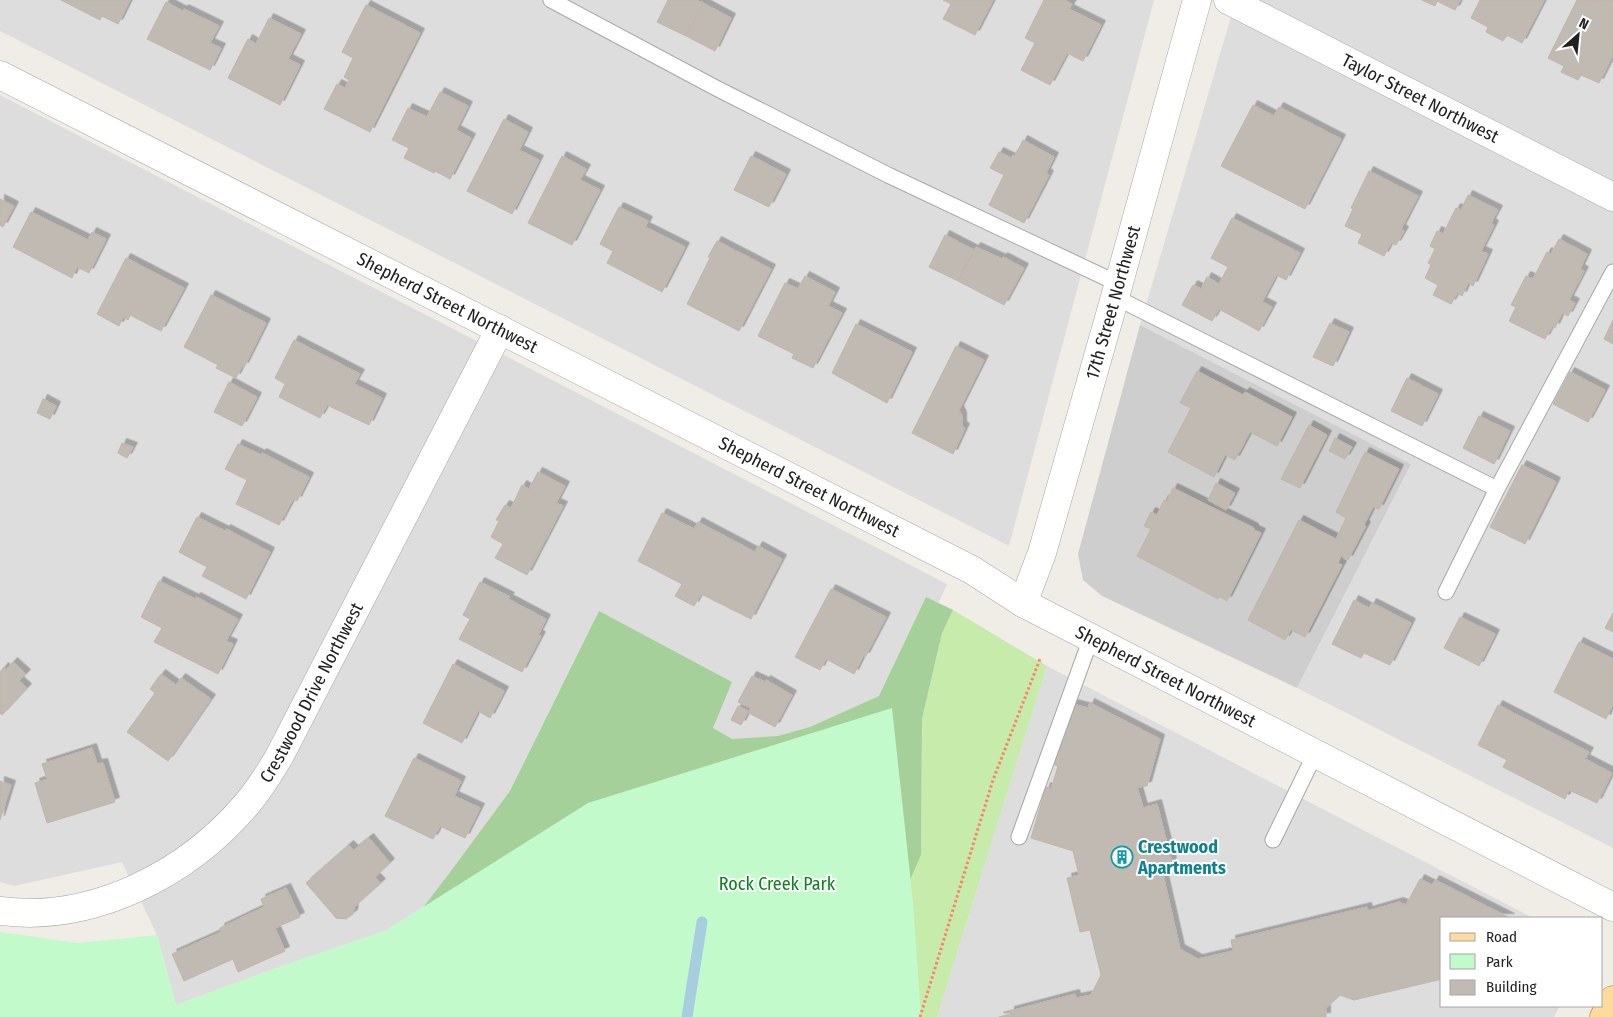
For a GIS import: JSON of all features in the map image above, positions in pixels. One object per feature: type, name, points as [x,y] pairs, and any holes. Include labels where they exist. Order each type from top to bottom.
[{"type":"main road","points":[[1604,1017],[1613,1000]]},
{"type":"street","name":"17th Street Northwest","points":[[1023,603],[1042,553],[1197,0]]},
{"type":"street","name":"Taylor Street Northwest","points":[[1228,0],[1613,197]]},
{"type":"street","name":"Shepherd Street Northwest","points":[[0,75],[972,570],[1023,603],[1613,906]]},
{"type":"street","name":"Crestwood Drive Northwest","points":[[0,911],[57,912],[102,901],[137,888],[162,875],[200,849],[229,824],[247,804],[279,758],[500,329]]},
{"type":"lane","points":[[551,0],[716,88],[1117,290],[1497,489]]},
{"type":"lane","points":[[1446,592],[1497,489],[1613,272]]},
{"type":"lane","points":[[1019,837],[1091,638]]},
{"type":"lane","points":[[1273,840],[1315,754]]},
{"type":"path","points":[[920,1017],[993,780],[1040,659]]},
{"type":"shaded area","points":[[0,0],[1154,0],[1009,546],[0,31]]},
{"type":"shaded area","points":[[1236,0],[1613,0],[1613,848],[1297,688],[1411,464],[1140,325]]},
{"type":"shaded area","points":[[0,95],[947,584],[892,708],[588,803],[385,931],[176,1005],[157,935],[122,862],[14,886],[0,882]]},
{"type":"shaded area","points":[[1140,325],[1411,464],[1297,688],[1102,596],[1083,580],[1078,554]]},
{"type":"shaded area","points":[[1047,666],[1531,917],[1440,917],[1440,1007],[1559,1007],[1554,1017],[937,1017]]},
{"type":"green space","name":"Rock Creek Park","points":[[926,597],[953,610],[942,633],[922,719],[921,855],[880,950],[184,1017],[399,939],[510,791],[599,611],[732,682],[713,728],[732,739],[778,736],[810,727],[879,696]]},
{"type":"green space","points":[[953,610],[1047,666],[937,1017],[873,1017],[880,950],[921,855],[922,719],[942,633]]},
{"type":"green space","name":"Rock Creek Park","points":[[892,708],[913,902],[921,1017],[0,1017],[0,932],[78,943],[157,935],[176,1005],[385,931],[588,803]]},
{"type":"building","points":[[61,0],[130,0],[118,24],[102,16],[100,20]]},
{"type":"building","points":[[668,0],[696,0],[703,3],[686,36],[657,22]]},
{"type":"building","points":[[943,0],[993,0],[975,35],[943,19],[951,4]]},
{"type":"building","points":[[1044,0],[1064,0],[1072,4],[1069,9],[1101,25],[1083,61],[1067,53],[1050,85],[1021,70],[1035,43],[1025,38]]},
{"type":"building","points":[[1422,0],[1460,0],[1455,10],[1437,1],[1435,6]]},
{"type":"building","points":[[1480,0],[1544,0],[1522,43],[1507,35],[1503,41],[1486,32],[1488,27],[1471,18]]},
{"type":"building","points":[[1577,0],[1613,1],[1613,55],[1599,83],[1581,75],[1578,80],[1561,72],[1564,66],[1548,58]]},
{"type":"building","points":[[166,2],[219,26],[210,43],[221,48],[210,70],[147,39]]},
{"type":"building","points":[[703,3],[731,18],[715,51],[686,36]]},
{"type":"building","points":[[366,5],[420,33],[370,132],[324,109],[337,84],[345,88],[349,80],[344,77],[353,58],[342,52]]},
{"type":"building","points":[[269,18],[301,34],[288,59],[300,65],[280,105],[228,78],[248,39],[256,44]]},
{"type":"building","points":[[440,92],[468,106],[456,130],[471,138],[450,179],[404,158],[409,148],[392,140],[408,108],[427,117]]},
{"type":"building","points":[[1253,105],[1274,116],[1279,107],[1341,139],[1305,209],[1221,166]]},
{"type":"building","points":[[504,119],[528,132],[519,150],[539,160],[512,214],[467,191]]},
{"type":"building","points":[[1023,140],[1054,157],[1046,173],[1049,175],[1024,223],[989,205],[1004,175],[990,168],[999,152],[1011,158],[1013,155],[1015,156]]},
{"type":"building","points":[[562,156],[586,169],[580,180],[600,190],[572,245],[528,223]]},
{"type":"building","points":[[751,156],[786,174],[769,207],[734,190]]},
{"type":"building","points":[[1369,171],[1418,196],[1401,229],[1404,231],[1396,245],[1391,243],[1384,256],[1358,243],[1362,234],[1345,226],[1353,209],[1351,208]]},
{"type":"building","points":[[1468,195],[1498,210],[1491,223],[1494,225],[1481,251],[1488,254],[1473,286],[1468,283],[1462,296],[1457,293],[1451,304],[1433,295],[1438,285],[1425,278],[1431,265],[1428,263],[1435,249],[1430,246],[1437,231],[1443,234],[1456,208],[1461,210]]},
{"type":"building","points":[[0,199],[14,206],[3,227],[0,225]]},
{"type":"building","points":[[619,207],[648,221],[645,227],[685,247],[662,292],[607,263],[613,251],[600,244]]},
{"type":"building","points":[[31,212],[88,240],[92,232],[106,239],[89,273],[77,267],[72,278],[13,247]]},
{"type":"building","points":[[1232,218],[1300,253],[1286,280],[1276,275],[1262,302],[1272,307],[1259,331],[1219,309],[1212,321],[1182,305],[1193,285],[1201,289],[1207,277],[1219,284],[1228,267],[1211,258]]},
{"type":"building","points":[[945,235],[974,250],[958,281],[929,267]]},
{"type":"building","points":[[1559,239],[1587,254],[1580,269],[1584,271],[1569,300],[1575,303],[1568,316],[1562,313],[1555,328],[1552,326],[1545,339],[1509,321],[1516,307],[1511,305],[1526,276],[1533,279],[1547,252],[1551,254]]},
{"type":"building","points":[[717,241],[771,269],[739,331],[687,304]]},
{"type":"building","points":[[976,247],[1002,259],[1003,257],[1024,268],[1004,305],[958,281]]},
{"type":"building","points":[[126,258],[184,288],[161,331],[130,315],[128,320],[123,317],[119,326],[97,314]]},
{"type":"building","points":[[805,276],[835,292],[828,306],[842,313],[813,368],[792,358],[794,354],[758,336],[785,283],[798,289]]},
{"type":"building","points":[[211,295],[266,323],[244,367],[242,366],[236,378],[216,368],[218,365],[184,347]]},
{"type":"building","points":[[1613,320],[1613,344],[1604,339]]},
{"type":"building","points":[[1330,323],[1349,332],[1333,366],[1313,357]]},
{"type":"building","points":[[856,324],[912,352],[887,403],[832,373]]},
{"type":"building","points":[[294,340],[360,374],[354,384],[382,398],[369,425],[327,405],[320,418],[279,397],[285,384],[275,378]]},
{"type":"building","points":[[956,346],[984,360],[959,410],[962,416],[962,426],[965,428],[953,454],[912,433]]},
{"type":"building","points":[[1197,371],[1243,395],[1245,392],[1292,417],[1277,446],[1250,432],[1235,460],[1225,455],[1214,477],[1168,452],[1191,408],[1180,403]]},
{"type":"building","points":[[1570,372],[1605,390],[1588,422],[1553,404]]},
{"type":"building","points":[[1407,378],[1438,394],[1422,426],[1391,411]]},
{"type":"building","points":[[229,382],[257,397],[242,426],[214,412]]},
{"type":"building","points":[[43,399],[56,406],[50,419],[37,413]]},
{"type":"building","points":[[1479,416],[1510,431],[1494,464],[1463,448]]},
{"type":"building","points":[[1309,425],[1327,435],[1300,488],[1281,479]]},
{"type":"building","points":[[1335,438],[1352,447],[1345,459],[1329,451]]},
{"type":"building","points":[[122,443],[133,447],[127,458],[118,453]]},
{"type":"building","points":[[238,444],[261,455],[262,453],[309,477],[297,501],[293,499],[279,525],[236,504],[247,480],[225,469]]},
{"type":"building","points":[[1365,452],[1399,469],[1379,509],[1373,507],[1364,525],[1366,526],[1348,560],[1341,556],[1338,563],[1342,565],[1305,637],[1291,630],[1285,640],[1248,620],[1299,520],[1336,539],[1346,518],[1336,512]]},
{"type":"building","points":[[1522,465],[1556,482],[1525,544],[1490,527]]},
{"type":"building","points":[[538,472],[565,486],[556,503],[563,506],[527,575],[495,558],[503,544],[491,537],[499,521],[496,520],[505,505],[511,508],[522,485],[529,489]]},
{"type":"building","points":[[1216,483],[1235,493],[1226,510],[1208,500]]},
{"type":"building","points":[[1173,488],[1261,533],[1227,601],[1220,597],[1218,599],[1137,556],[1151,529],[1144,526],[1151,512],[1157,515],[1164,500],[1167,501]]},
{"type":"building","points":[[662,513],[694,529],[698,522],[755,552],[758,546],[782,559],[751,619],[701,594],[694,606],[675,596],[682,584],[638,561]]},
{"type":"building","points":[[197,517],[225,531],[226,529],[270,552],[246,599],[202,576],[207,567],[179,552]]},
{"type":"building","points":[[159,581],[195,599],[196,597],[238,619],[226,641],[233,644],[218,674],[154,642],[162,628],[141,617]]},
{"type":"building","points":[[480,582],[510,597],[508,599],[546,619],[538,635],[541,636],[522,672],[459,639],[470,619],[463,615]]},
{"type":"building","points":[[831,589],[886,617],[854,674],[826,659],[820,670],[795,657]]},
{"type":"building","points":[[1354,600],[1369,608],[1372,603],[1411,623],[1390,665],[1364,653],[1361,658],[1332,644]]},
{"type":"building","points":[[1613,613],[1613,632],[1605,628]]},
{"type":"building","points":[[1460,617],[1495,634],[1479,666],[1444,648]]},
{"type":"building","points":[[1579,642],[1613,659],[1613,704],[1606,719],[1554,692]]},
{"type":"building","points":[[13,662],[26,674],[19,681],[27,688],[2,715],[0,713],[0,672],[4,667],[6,670]]},
{"type":"building","points":[[453,664],[504,691],[490,718],[478,711],[462,743],[423,723]]},
{"type":"building","points":[[161,674],[176,685],[181,678],[211,699],[168,761],[127,732],[155,693],[150,689]]},
{"type":"building","points":[[752,676],[765,682],[766,680],[792,695],[775,727],[749,713],[751,708],[738,702]]},
{"type":"building","name":"Crestwood Apartments","points":[[1069,703],[1088,708],[1090,703],[1160,739],[1147,786],[1137,787],[1143,808],[1157,804],[1172,863],[1161,866],[1180,949],[1198,959],[1233,951],[1231,940],[1367,907],[1368,911],[1399,902],[1406,905],[1420,879],[1432,885],[1435,880],[1508,917],[1440,917],[1440,979],[1354,1000],[1340,995],[1326,1008],[1326,1017],[999,1017],[1010,1014],[1010,1011],[1075,994],[1076,998],[1091,995],[1101,975],[1090,930],[1080,932],[1067,878],[1079,875],[1073,851],[1031,838],[1046,787],[1051,789],[1058,766],[1052,764]]},
{"type":"building","points":[[1498,705],[1589,752],[1585,759],[1612,773],[1597,803],[1569,790],[1565,799],[1503,767],[1507,760],[1478,745]]},
{"type":"building","points":[[738,706],[748,711],[741,725],[731,720]]},
{"type":"building","points":[[92,748],[97,764],[103,763],[115,802],[47,823],[35,783],[47,779],[42,764]]},
{"type":"building","points":[[414,758],[461,781],[454,796],[480,808],[465,838],[440,826],[433,839],[385,816]]},
{"type":"building","points":[[0,781],[11,785],[0,820]]},
{"type":"building","points":[[369,838],[390,863],[375,877],[381,883],[354,907],[353,914],[346,919],[336,918],[306,883],[349,845],[354,850]]},
{"type":"building","points":[[286,888],[300,917],[275,928],[285,951],[238,972],[233,959],[184,981],[172,954],[221,932],[220,928],[264,907],[261,899]]},
{"type":"waterway","points":[[687,1017],[702,922]]},
{"type":"place","name":"Crestwood Apartments","points":[[1122,857]]}]
